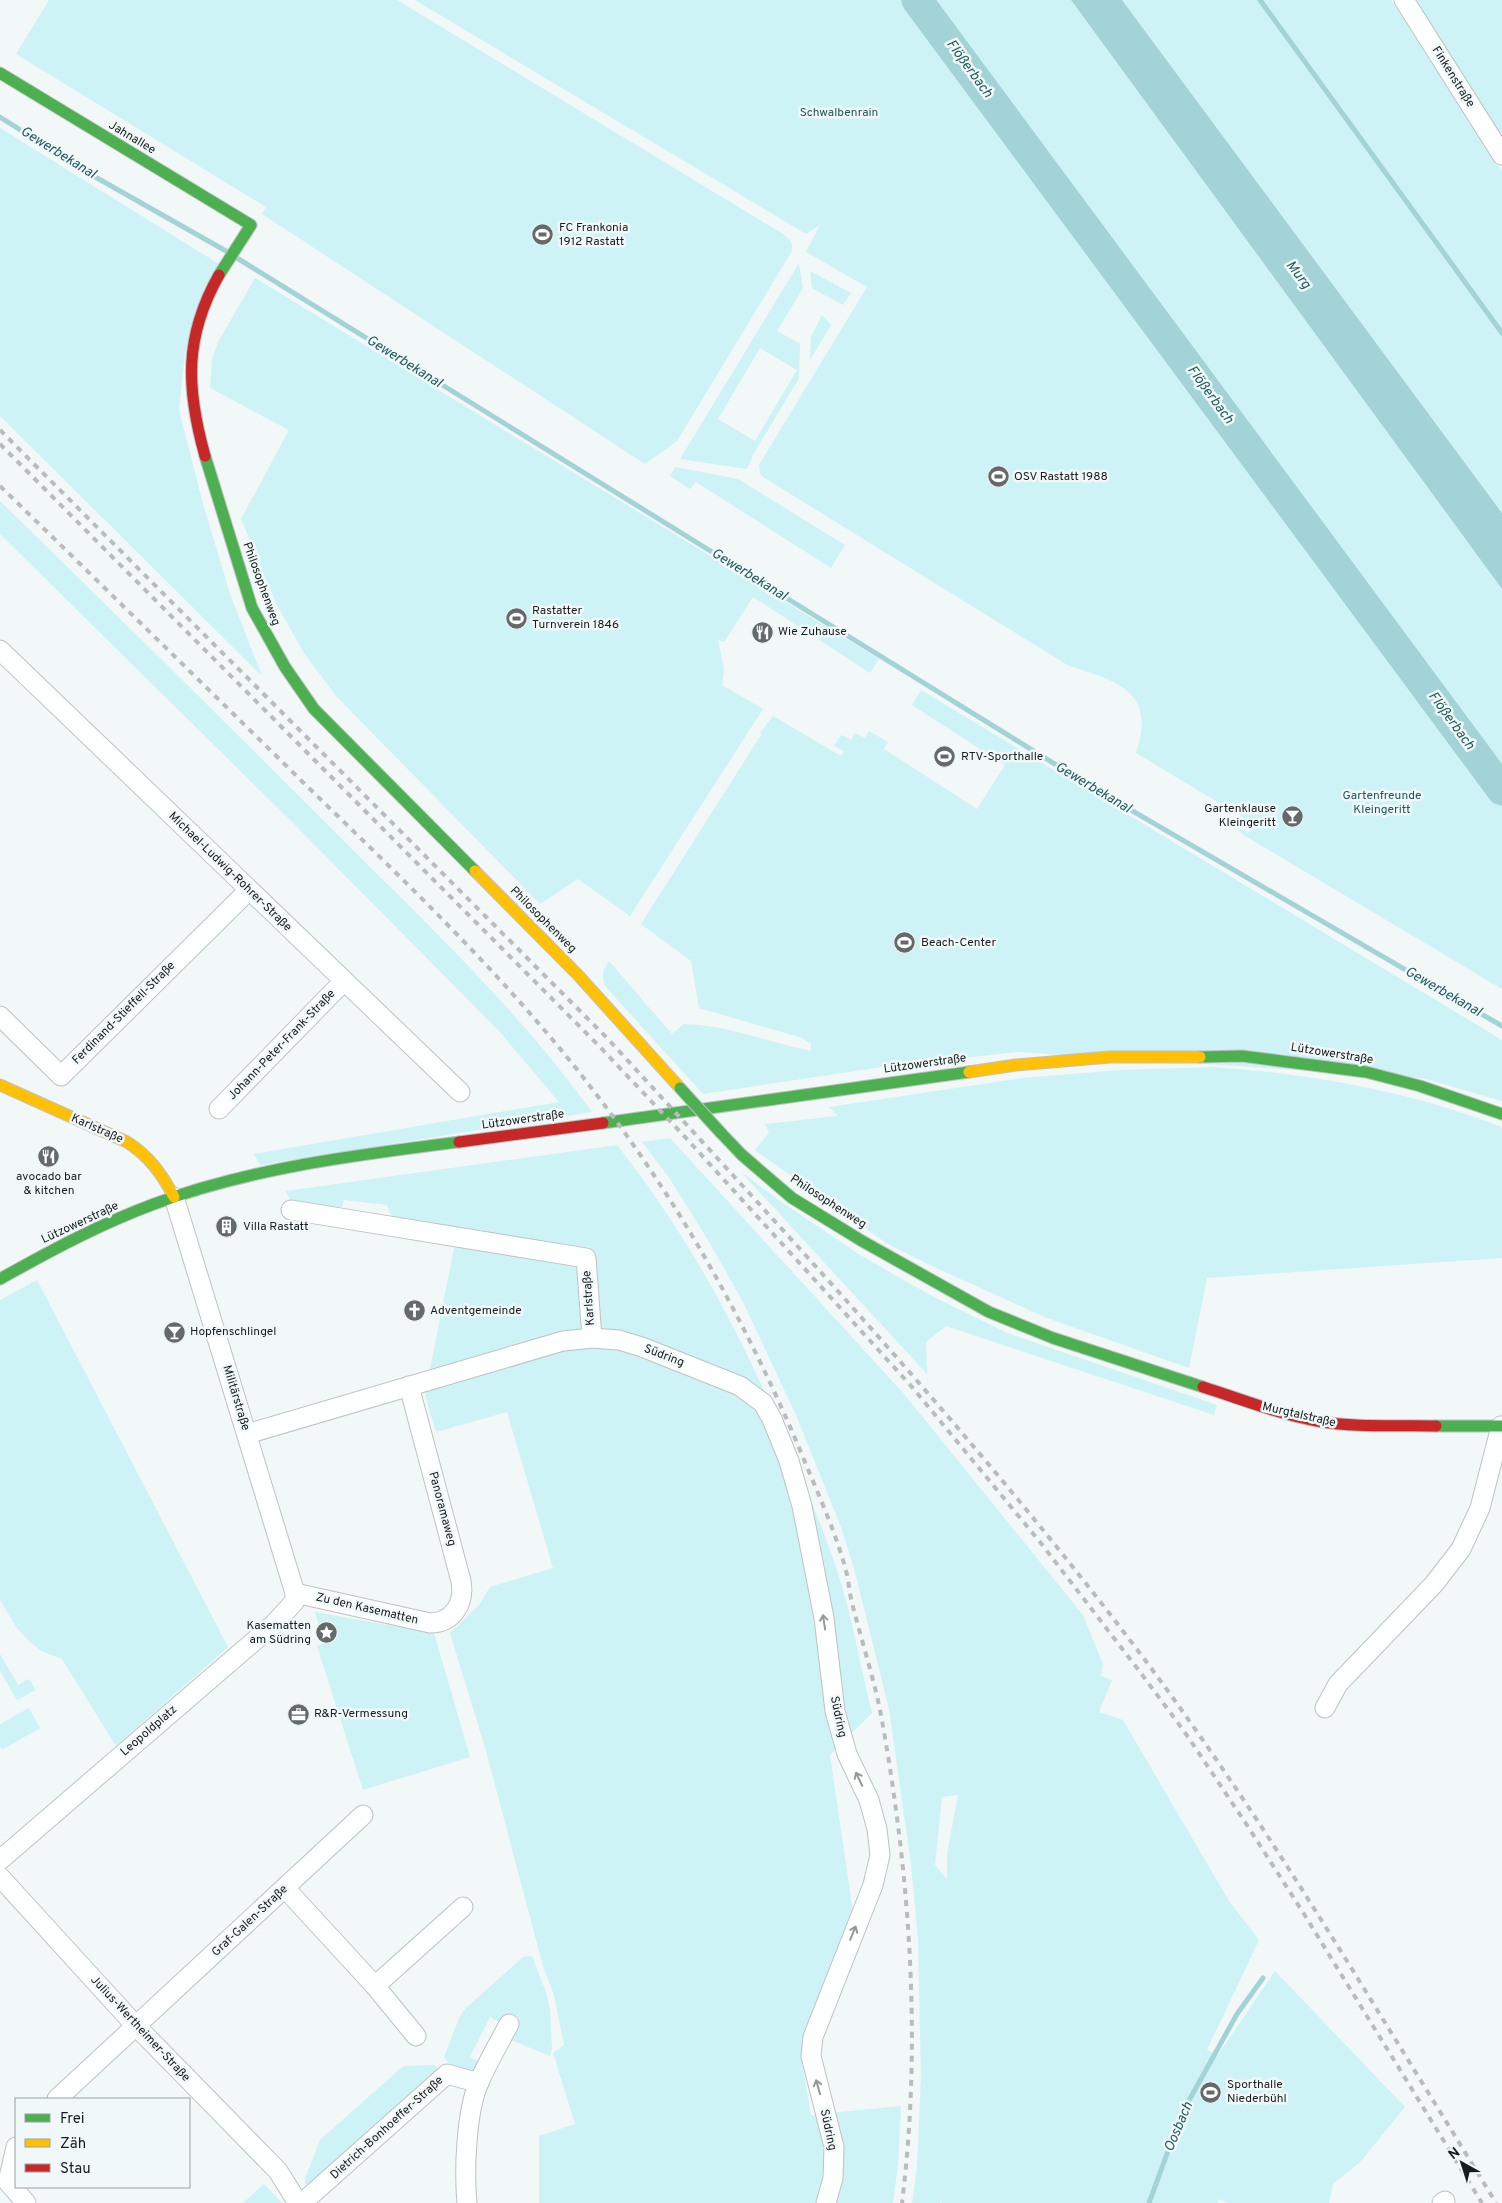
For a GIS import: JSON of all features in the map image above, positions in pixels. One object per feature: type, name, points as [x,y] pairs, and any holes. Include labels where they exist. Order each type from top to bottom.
[{"type":"street","name":"Finkenstraße","points":[[1404,0],[1502,155]]},
{"type":"street","name":"Jahnallee","points":[[0,73],[251,225]]},
{"type":"street","name":"Philosophenweg","points":[[251,225],[222,270],[204,307],[194,337],[191,356],[191,382],[211,483],[258,621],[286,670],[314,709],[578,975],[742,1155],[792,1198],[862,1241],[989,1312],[1053,1338],[1161,1374]]},
{"type":"street","name":"Michael-Ludwig-Rohrer-Straße","points":[[0,650],[460,1092]]},
{"type":"street","name":"Ferdinand-Stieffell-Straße","points":[[0,1016],[61,1076],[248,890]]},
{"type":"street","name":"Johann-Peter-Frank-Straße","points":[[220,1109],[344,981]]},
{"type":"street","name":"Lützowerstraße","points":[[0,1279],[55,1248],[174,1197],[270,1173],[348,1159],[1016,1065],[1110,1057],[1242,1056],[1366,1072],[1502,1114]]},
{"type":"street","name":"Karlstraße","points":[[0,1085],[127,1142],[144,1152],[156,1165],[174,1197]]},
{"type":"street","name":"Militärstraße","points":[[174,1197],[295,1597]]},
{"type":"street","name":"Karlstraße","points":[[247,1434],[563,1341],[592,1338],[586,1258],[291,1210]]},
{"type":"street","name":"Südring","points":[[592,1338],[618,1340],[668,1358],[746,1390],[763,1403],[772,1419],[789,1461],[802,1506],[824,1618],[835,1710],[847,1754],[869,1800],[877,1829],[880,1855],[873,1884],[813,2037],[811,2056],[834,2147],[833,2178],[826,2203]]},
{"type":"street","name":"Murgtalstraße","points":[[1161,1374],[1276,1411],[1318,1421],[1358,1425],[1502,1426],[1480,1508],[1461,1549],[1434,1584],[1338,1684],[1325,1708]]},
{"type":"street","name":"Panoramaweg","points":[[410,1386],[463,1592],[461,1603],[446,1620],[439,1623]]},
{"type":"street","name":"Zu den Kasematten","points":[[295,1597],[430,1623],[439,1623]]},
{"type":"street","name":"Leopoldplatz","points":[[0,1860],[274,1624],[295,1597]]},
{"type":"street","name":"Graf-Galen-Straße","points":[[58,2098],[363,1815]]},
{"type":"street","name":"Julius-Wertheimer-Straße","points":[[0,1877],[136,2026],[278,2171],[298,2203]]},
{"type":"street","points":[[285,1888],[375,1986],[416,2036]]},
{"type":"street","points":[[375,1986],[463,1907]]},
{"type":"street","points":[[467,2203],[466,2160],[470,2120],[478,2083],[509,2024]]},
{"type":"street","name":"Dietrich-Bonhoeffer-Straße","points":[[302,2203],[447,2074],[478,2083]]},
{"type":"street","points":[[15,2151],[8,2182],[26,2203]]},
{"type":"green space","points":[[49,0],[397,0],[783,234],[791,241],[792,251],[677,441],[645,464],[262,214],[266,207],[16,54]]},
{"type":"green space","points":[[415,0],[912,0],[1502,797],[1502,989],[1242,834],[1239,829],[1249,832],[1254,824],[1136,753],[1141,732],[1141,715],[1137,702],[1117,684],[1103,677],[1069,666],[763,477],[760,473],[759,465],[867,287],[806,252],[820,225],[806,234]]},
{"type":"green space","points":[[925,0],[1071,0],[1502,589],[1502,781]]},
{"type":"green space","points":[[1122,0],[1391,0],[1502,171],[1502,513]]},
{"type":"green space","points":[[1414,0],[1502,0],[1502,138]]},
{"type":"green space","points":[[0,128],[219,264],[185,352],[179,410],[203,504],[230,594],[262,676],[0,416]]},
{"type":"green space","points":[[799,263],[803,288],[777,331],[800,344],[799,378],[754,453],[747,469],[680,459]],"holes":[[[760,348],[797,370],[755,441],[718,419]]]},
{"type":"green space","points":[[810,271],[851,293],[843,305],[812,288]]},
{"type":"green space","points":[[255,278],[879,659],[870,673],[753,597],[724,642],[718,640],[724,669],[722,685],[763,709],[630,916],[578,879],[540,904],[336,696],[304,653],[277,605],[241,519],[289,430],[210,388],[212,359],[218,342]]},
{"type":"green space","points":[[822,315],[831,325],[810,360],[811,337]]},
{"type":"green space","points":[[675,467],[738,479],[845,545],[831,568],[696,482],[690,489],[670,476]]},
{"type":"green space","points":[[0,501],[444,940],[536,1040],[592,1112],[260,1165],[254,1154],[559,1102],[499,1031],[291,821],[0,534]]},
{"type":"green space","points":[[921,690],[1502,1040],[1502,1101],[1422,1078],[1017,1052],[882,1067],[703,1094],[605,986],[603,973],[605,967],[609,961],[672,1034],[683,1024],[716,1027],[811,1051],[811,1044],[802,1038],[699,1008],[691,961],[641,924],[761,735],[760,733],[773,716],[841,756],[844,751],[834,746],[841,735],[851,740],[855,733],[865,738],[869,731],[888,742],[884,749],[977,809],[1005,765],[912,705]]},
{"type":"green space","points":[[1213,1067],[1287,1074],[1360,1086],[1432,1103],[1502,1127],[1502,1258],[1207,1278],[1189,1368],[1047,1318],[886,1243],[755,1150],[769,1133],[765,1124],[838,1116],[829,1107],[1023,1078],[1121,1070]]},
{"type":"green space","points":[[670,1138],[904,1394],[1083,1615],[1103,1664],[1101,1676],[1112,1680],[1099,1712],[1123,1720],[1229,1901],[1259,1940],[1207,2050],[1218,2055],[1275,1971],[1405,2107],[1360,2162],[1333,2184],[1329,2203],[1228,2203],[1218,2199],[1218,2203],[942,2203],[941,2201],[940,2203],[912,2203],[917,2166],[921,2078],[918,1939],[911,1864],[889,1709],[854,1568],[841,1527],[796,1415],[743,1302],[708,1240],[670,1179],[642,1142]],"holes":[[[958,1795],[947,1854],[947,1879],[935,1865],[942,1797]]]},
{"type":"green space","points":[[617,1145],[645,1182],[694,1256],[737,1334],[793,1457],[832,1555],[847,1605],[872,1713],[830,1755],[853,1912],[806,2035],[802,2063],[811,2115],[901,2106],[898,2164],[893,2203],[539,2203],[539,2136],[575,2124],[553,2053],[564,2045],[554,1995],[543,1966],[486,1751],[450,1633],[479,1605],[490,1587],[553,1568],[507,1412],[436,1432],[425,1395],[455,1243],[392,1218],[387,1205],[344,1200],[341,1209],[290,1200],[286,1191]]},
{"type":"green space","points":[[741,1172],[860,1255],[930,1295],[1007,1333],[1217,1405],[1214,1415],[946,1326],[926,1342],[927,1374]]},
{"type":"green space","points":[[37,1280],[228,1647],[116,1746],[62,1659],[41,1651],[28,1640],[16,1627],[0,1600],[0,1300]]},
{"type":"green space","points":[[315,1612],[434,1633],[470,1757],[363,1790],[317,1646],[324,1643]]},
{"type":"green space","points":[[0,1654],[18,1685],[29,1679],[36,1690],[17,1700],[0,1671]]},
{"type":"green space","points":[[29,1708],[40,1728],[2,1750],[0,1746],[0,1724]]},
{"type":"green space","points":[[532,1956],[546,1992],[550,2010],[552,2049],[550,2056],[511,2040],[518,2024],[505,2018],[501,2023],[490,2017],[470,2057],[481,2063],[476,2071],[463,2071],[454,2067],[444,2057],[460,2016],[466,2008],[523,1957]]},
{"type":"green space","points":[[434,2065],[439,2071],[311,2190],[305,2183],[305,2178],[320,2140],[401,2068],[405,2066]]},
{"type":"green space","points":[[264,2184],[282,2203],[243,2203]]},
{"type":"water","name":"Murg","points":[[1071,0],[1122,0],[1502,513],[1502,589]]},
{"type":"waterway","name":"Flößerbach","points":[[917,0],[1502,790]]},
{"type":"waterway","points":[[1260,0],[1502,333]]},
{"type":"waterway","name":"Gewerbekanal","points":[[0,117],[90,174],[226,251]]},
{"type":"waterway","name":"Gewerbekanal","points":[[237,258],[1100,792],[1502,1026]]},
{"type":"waterway","name":"Oosbach","points":[[1149,2203],[1182,2113],[1237,2014],[1263,1978]]},
{"type":"railway","points":[[0,430],[608,1039],[886,1345],[1020,1502],[1148,1664],[1210,1751],[1270,1840],[1327,1930],[1496,2203]]},
{"type":"railway","points":[[0,444],[600,1047],[686,1138],[912,1387],[1040,1542],[1184,1731],[1304,1914],[1482,2203]]},
{"type":"railway","points":[[0,486],[387,864],[459,937],[528,1012],[593,1090],[656,1178],[737,1316],[784,1413],[836,1540],[846,1572],[881,1715],[899,1836],[910,1958],[911,2081],[902,2203]]},
{"type":"traffic: fast","points":[[0,73],[251,225],[219,275]]},
{"type":"traffic: fast","points":[[205,456],[252,608],[285,667],[314,709],[475,871]]},
{"type":"traffic: fast","points":[[1200,1057],[1242,1056],[1366,1072],[1420,1086],[1502,1114]]},
{"type":"traffic: fast","points":[[603,1123],[969,1072]]},
{"type":"traffic: fast","points":[[680,1088],[721,1133]]},
{"type":"traffic: fast","points":[[721,1133],[742,1155],[792,1198],[862,1241],[989,1312],[1053,1338],[1203,1387]]},
{"type":"traffic: fast","points":[[0,1279],[95,1229],[154,1204],[191,1192],[228,1181],[304,1164],[459,1142]]},
{"type":"traffic: fast","points":[[1436,1426],[1502,1426]]},
{"type":"traffic: slow","points":[[475,871],[578,975],[680,1088]]},
{"type":"traffic: slow","points":[[969,1072],[1016,1065],[1110,1057],[1200,1057]]},
{"type":"traffic: slow","points":[[0,1085],[135,1147],[154,1166],[174,1197]]},
{"type":"traffic: jam","points":[[205,456],[194,408],[192,363],[199,320],[219,275]]},
{"type":"traffic: jam","points":[[459,1142],[603,1123]]},
{"type":"traffic: jam","points":[[1203,1387],[1274,1410],[1317,1421],[1362,1425],[1436,1426]]},
{"type":"place","name":"FC Frankonia 1912 Rastatt","points":[[543,235]]},
{"type":"place","name":"OSV Rastatt 1988","points":[[998,477]]},
{"type":"place","name":"Rastatter Turnverein 1846","points":[[516,618]]},
{"type":"place","name":"Wie Zuhause","points":[[762,632]]},
{"type":"place","name":"RTV-Sporthalle","points":[[945,757]]},
{"type":"place","name":"Gartenklause Kleingeritt","points":[[1292,816]]},
{"type":"place","name":"Beach-Center","points":[[905,943]]},
{"type":"place","name":"avocado bar & kitchen","points":[[49,1156]]},
{"type":"place","name":"Villa Rastatt","points":[[227,1227]]},
{"type":"place","name":"Adventgemeinde","points":[[414,1311]]},
{"type":"place","name":"Hopfenschlingel","points":[[174,1332]]},
{"type":"place","name":"Kasematten am Südring","points":[[327,1633]]},
{"type":"place","name":"R&R-Vermessung","points":[[298,1714]]},
{"type":"place","name":"Sporthalle Niederbühl","points":[[1211,2092]]},
{"type":"park label","name":"Schwalbenrain","points":[[839,113]]},
{"type":"park label","name":"Gartenfreunde Kleingeritt","points":[[1382,803]]}]
